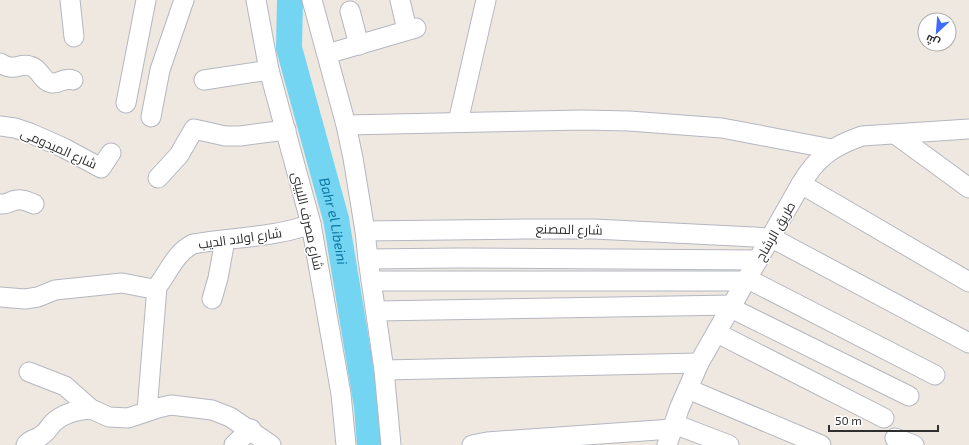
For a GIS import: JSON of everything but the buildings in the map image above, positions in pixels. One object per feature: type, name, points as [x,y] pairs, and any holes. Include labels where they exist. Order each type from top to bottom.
[{"type":"street","points":[[70,0],[74,36]]},
{"type":"street","points":[[126,103],[146,0]]},
{"type":"street","points":[[152,117],[160,70],[184,0]]},
{"type":"street","name":"شارع مصرف اللبينى","points":[[256,0],[269,70],[311,224],[341,394],[346,445]]},
{"type":"street","points":[[312,0],[346,125],[365,231],[384,370],[391,445]]},
{"type":"street","points":[[327,54],[412,29],[400,0]]},
{"type":"street","points":[[458,122],[486,0]]},
{"type":"street","points":[[350,11],[359,45]]},
{"type":"street","points":[[0,63],[12,68],[26,65],[36,68],[49,83],[54,84],[68,78],[73,80]]},
{"type":"street","points":[[204,80],[269,70]]},
{"type":"street","points":[[346,125],[629,120],[722,128],[832,149]]},
{"type":"street","name":"شارع الميدومى","points":[[0,126],[15,128],[30,133],[64,148],[100,168],[110,153]]},
{"type":"street","name":"طريق الرشاح","points":[[671,433],[688,389],[716,333],[810,170],[820,158],[832,149],[847,141],[862,136],[969,128]]},
{"type":"street","points":[[158,178],[179,155],[194,129],[224,136],[240,136],[286,130]]},
{"type":"street","points":[[895,134],[969,188]]},
{"type":"street","points":[[802,184],[969,282]]},
{"type":"street","points":[[0,204],[6,205],[15,200],[23,200],[34,204]]},
{"type":"street","name":"شارع اولاد الديب","points":[[157,287],[171,265],[187,247],[193,244],[278,233],[298,229],[311,224]]},
{"type":"street","name":"شارع المصنع","points":[[365,231],[594,229],[772,238]]},
{"type":"street","points":[[772,238],[969,343]]},
{"type":"street","points":[[212,299],[218,278],[225,240]]},
{"type":"street","points":[[368,259],[458,258],[758,260]]},
{"type":"street","points":[[371,280],[747,280],[935,375]]},
{"type":"street","points":[[0,297],[25,300],[38,297],[55,290],[122,283],[153,288],[157,287],[147,412]]},
{"type":"street","points":[[376,311],[732,306],[909,396]]},
{"type":"street","points":[[716,333],[884,418]]},
{"type":"street","points":[[384,370],[700,364]]},
{"type":"street","points":[[29,372],[65,386],[91,409],[108,417],[128,418],[171,405],[212,410],[230,417],[271,445]]},
{"type":"street","points":[[688,389],[821,445]]},
{"type":"street","points":[[26,445],[30,441],[42,436],[51,424],[66,414],[74,411],[91,409]]},
{"type":"street","points":[[234,445],[250,430]]},
{"type":"street","points":[[472,445],[495,442],[671,433],[729,445]]},
{"type":"street","points":[[896,438],[914,445]]},
{"type":"waterway","name":"Bahr el Libeini","points":[[290,0],[289,48],[336,219],[367,407],[370,445]]}]
